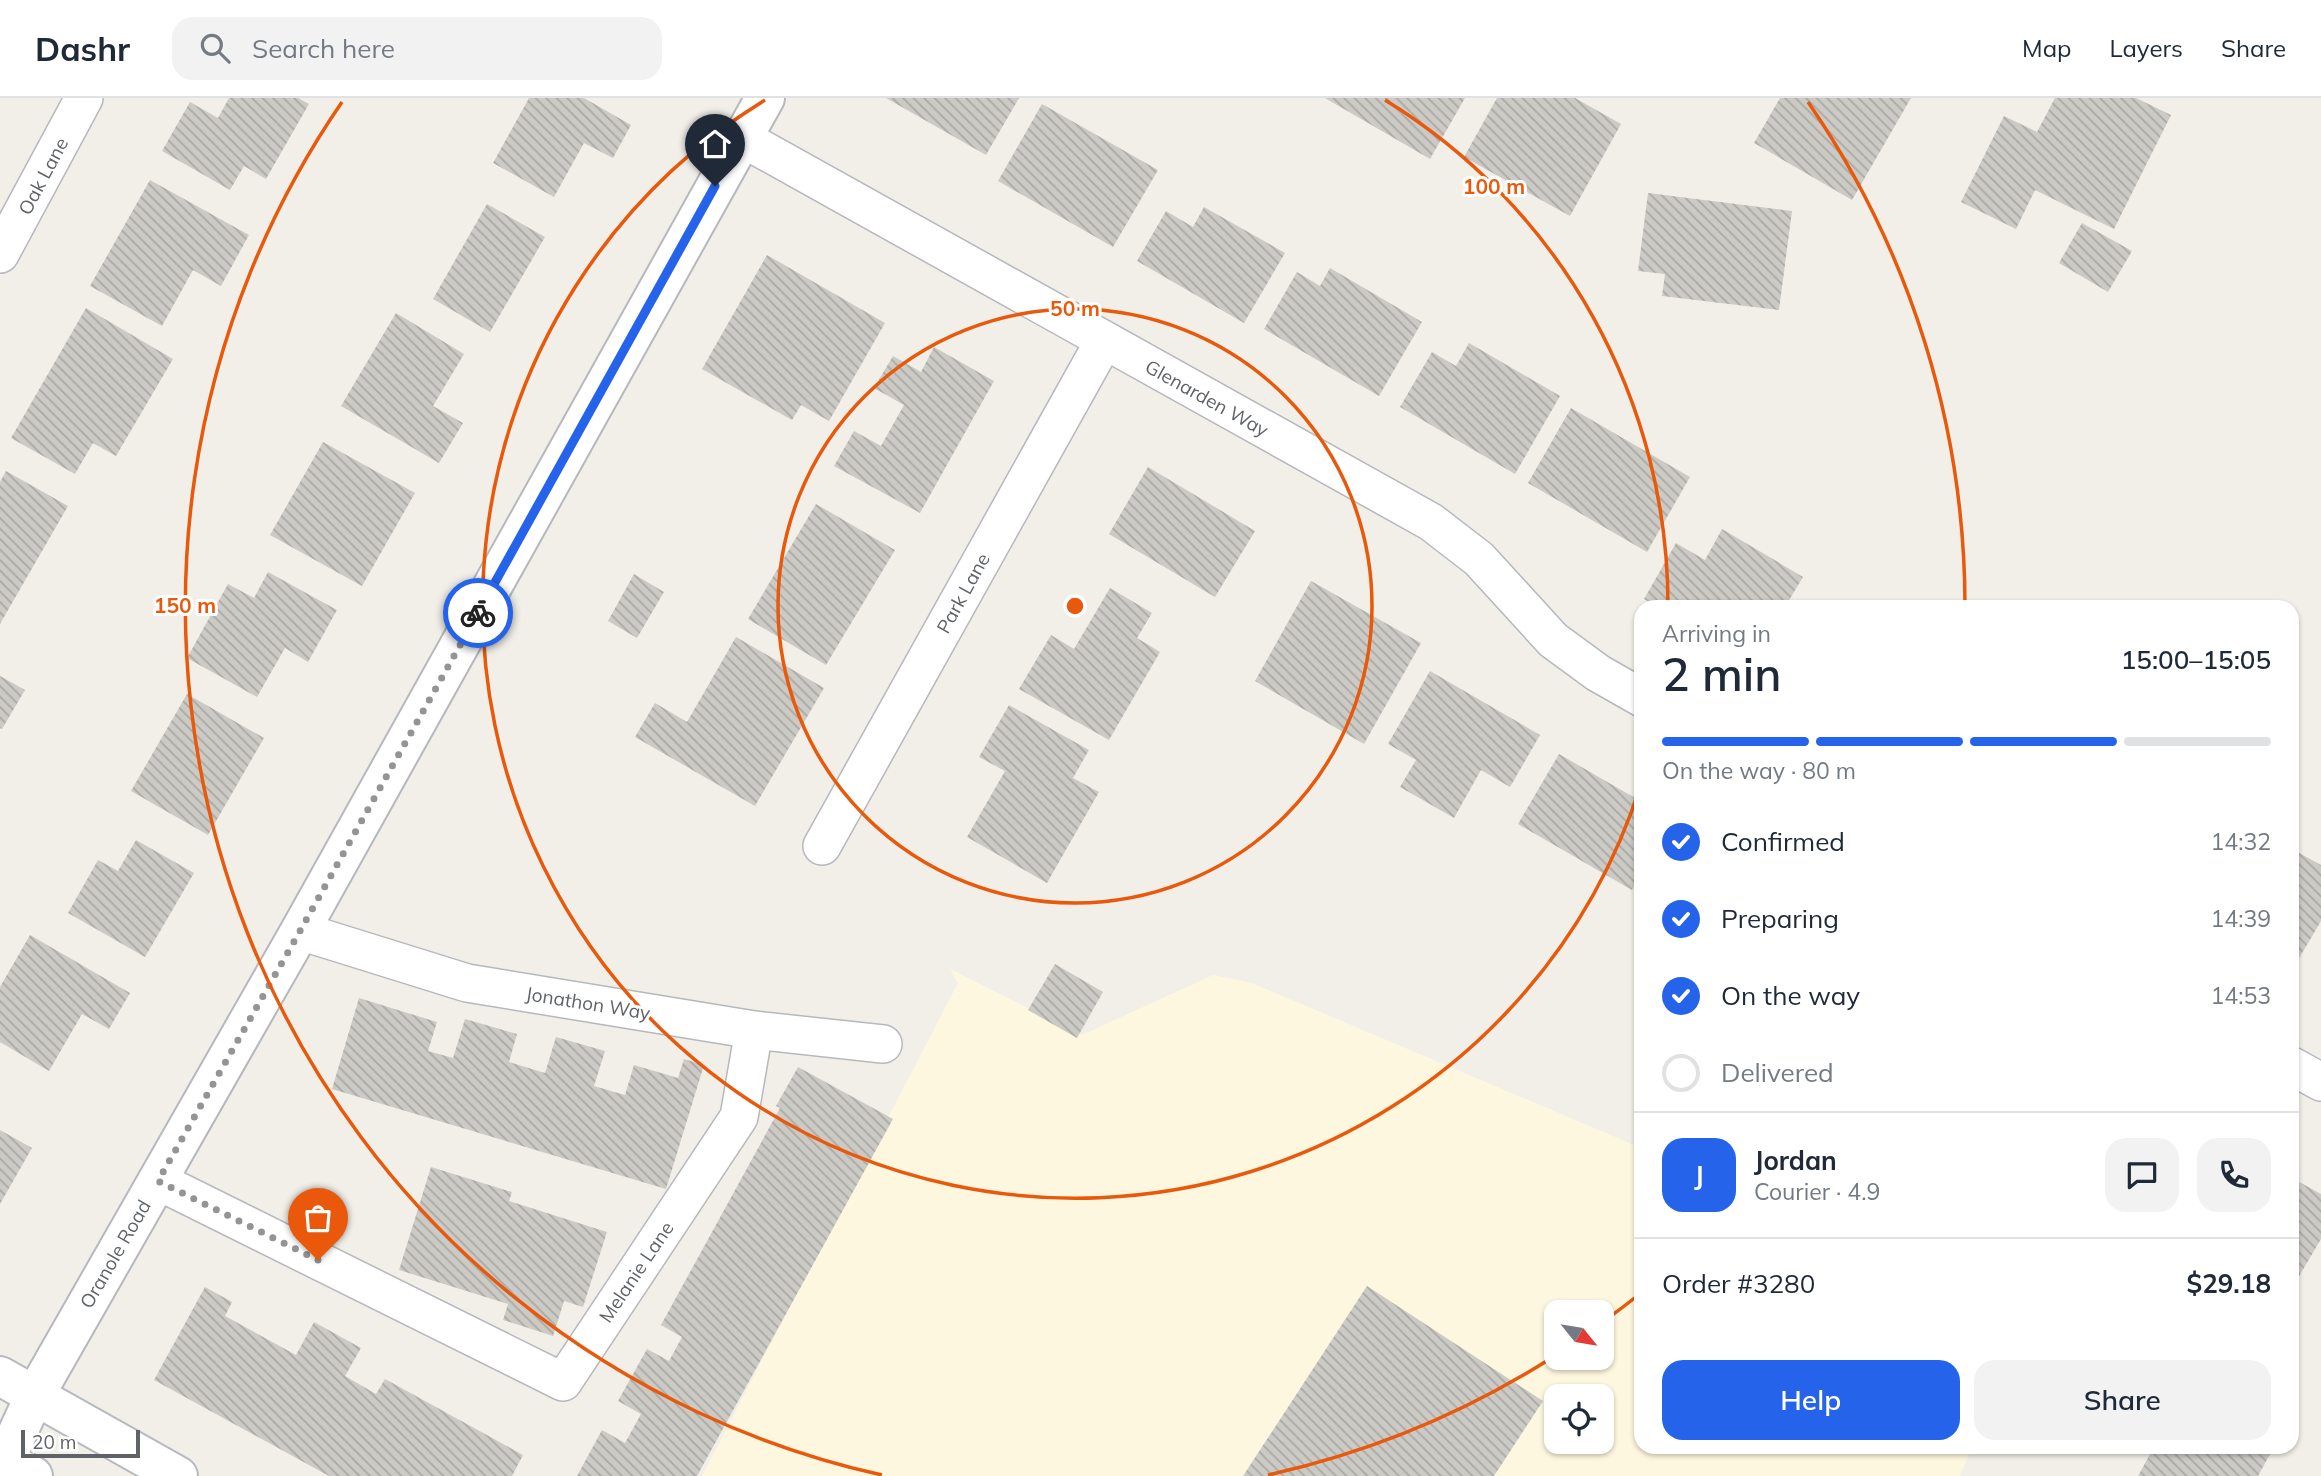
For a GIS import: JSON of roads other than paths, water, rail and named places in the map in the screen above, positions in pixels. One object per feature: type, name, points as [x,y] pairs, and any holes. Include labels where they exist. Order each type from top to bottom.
[{"type":"street","name":"Oak Lane","points":[[0,254],[84,98]]},
{"type":"street","name":"Oranole Road","points":[[12,1465],[35,1395],[300,931],[765,98]]},
{"type":"street","name":"Glenarden Way","points":[[742,138],[1431,522],[1479,559],[1553,640],[1598,673],[1634,693]]},
{"type":"street","name":"Park Lane","points":[[822,846],[1104,341]]},
{"type":"street","name":"Jonathon Way","points":[[300,931],[467,983],[754,1030],[883,1044]]},
{"type":"street","name":"Melanie Lane","points":[[158,1181],[563,1382],[739,1116],[754,1030]]},
{"type":"street","points":[[2299,1070],[2321,1082]]},
{"type":"street","points":[[0,1376],[178,1476]]}]
